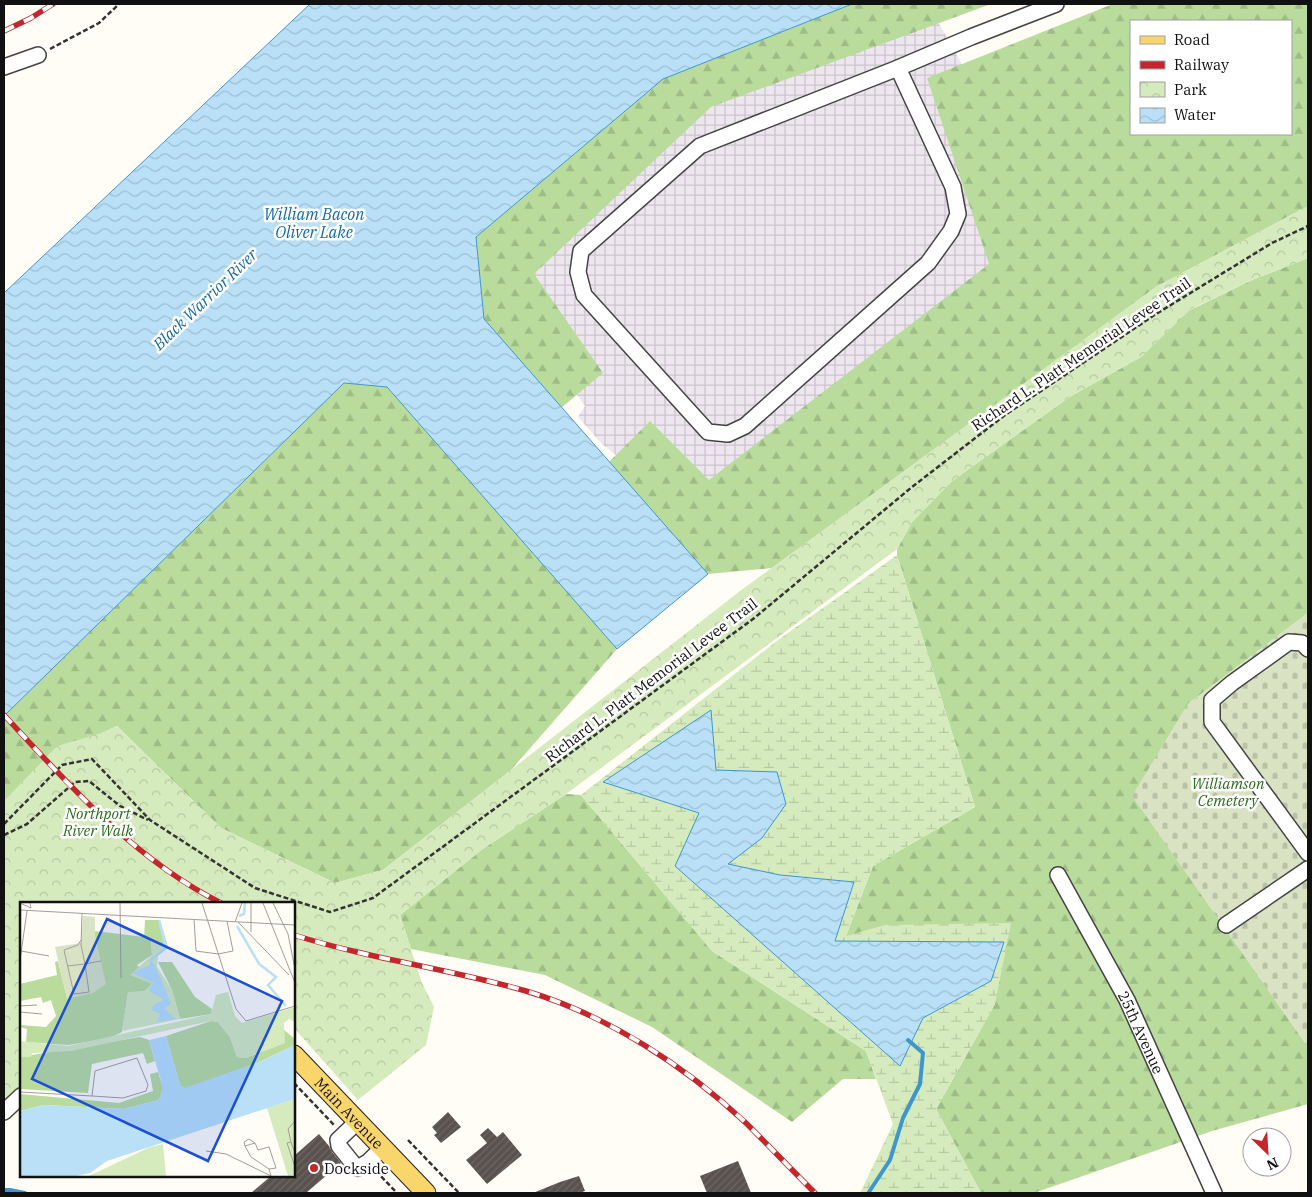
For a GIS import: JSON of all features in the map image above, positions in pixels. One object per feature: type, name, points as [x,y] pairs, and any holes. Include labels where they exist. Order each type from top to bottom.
[{"type":"main road","name":"Main Avenue","points":[[295,1056],[426,1193]]},
{"type":"street","points":[[898,68],[954,187],[958,214],[951,232],[928,263],[745,426],[728,434],[708,432],[584,295],[578,272],[581,251],[700,146],[1056,4]]},
{"type":"street","points":[[4,67],[38,56]]},
{"type":"street","points":[[1308,649],[1302,643],[1289,642],[1232,683],[1212,700],[1212,722],[1308,853]]},
{"type":"street","points":[[1226,925],[1308,869]]},
{"type":"street","name":"25th Avenue","points":[[1058,876],[1128,1000],[1214,1193]]},
{"type":"street","points":[[4,1112],[20,1097]]},
{"type":"street","points":[[358,1121],[338,1140],[339,1146],[355,1166],[358,1168],[368,1162],[383,1147]]},
{"type":"path","points":[[38,56],[99,23],[119,4]]},
{"type":"path","name":"Richard L. Platt Memorial Levee Trail","points":[[4,824],[62,765],[92,759],[150,820],[255,888],[330,912],[374,898],[753,619],[912,487],[1005,415],[1164,309],[1272,243],[1308,226]]},
{"type":"path","points":[[4,835],[27,824],[75,782],[89,781],[120,806],[150,820]]},
{"type":"path","points":[[408,1140],[459,1193]]},
{"type":"shaded area","points":[[928,4],[1071,258],[708,539],[650,482],[602,444],[578,417],[585,406],[575,392],[493,243],[665,69]]},
{"type":"green space","points":[[852,4],[991,4],[711,107],[534,274],[603,373],[561,408],[484,319],[476,237],[663,79]]},
{"type":"green space","points":[[1113,4],[1308,4],[1308,206],[1156,287],[772,568],[708,574],[609,462],[650,421],[709,480],[989,264],[927,78]]},
{"type":"green space","name":"Northport River Walk","points":[[1308,206],[1308,258],[1252,280],[1191,309],[1141,357],[1071,396],[952,481],[912,522],[897,549],[566,794],[484,848],[400,915],[422,983],[434,1007],[426,1045],[358,1100],[295,1029],[295,902],[20,902],[20,1091],[4,1107],[4,801],[57,746],[102,733],[117,726],[221,828],[335,883],[383,870],[740,591],[1156,287]]},
{"type":"green space","points":[[1308,258],[1308,613],[1188,704],[1133,796],[1308,1047],[1308,1104],[1212,1131],[1034,1193],[981,1193],[936,1109],[995,1004],[846,936],[873,866],[975,807],[897,555],[897,549],[912,522],[952,481],[1071,396],[1141,357],[1188,311],[1252,280]]},
{"type":"green space","points":[[344,383],[387,387],[617,649],[511,770],[383,870],[335,883],[221,828],[117,726],[102,733],[4,801],[4,716]]},
{"type":"green space","points":[[897,555],[975,807],[873,866],[846,936],[885,925],[1011,923],[995,1004],[936,1109],[981,1193],[860,1193],[893,1124],[866,1051],[712,951],[581,795],[778,640]]},
{"type":"green space","name":"Williamson Cemetery","points":[[1308,613],[1308,1047],[1132,796],[1188,704]]},
{"type":"green space","points":[[566,794],[581,795],[712,951],[866,1051],[876,1079],[843,1079],[792,1122],[652,1027],[545,975],[411,949],[400,915],[484,848]]},
{"type":"water","name":"William Bacon Oliver Lake","points":[[310,4],[852,4],[663,79],[476,237],[484,319],[708,574],[617,649],[387,387],[344,383],[4,716],[4,293]]},
{"type":"water","points":[[711,710],[716,770],[777,772],[786,804],[762,838],[728,864],[780,875],[854,882],[835,941],[1004,942],[991,981],[923,1018],[900,1066],[675,866],[699,813],[603,782]]},
{"type":"building","points":[[448,1112],[461,1127],[441,1143],[434,1135],[437,1133],[432,1127]]},
{"type":"building","points":[[488,1128],[497,1137],[503,1132],[522,1155],[487,1184],[466,1160],[487,1143],[480,1135]]},
{"type":"building","name":"Dockside","points":[[319,1134],[341,1163],[306,1193],[251,1193],[270,1177],[295,1177],[295,1155]]},
{"type":"building","points":[[738,1161],[751,1193],[707,1193],[700,1176]]},
{"type":"building","points":[[579,1176],[585,1191],[579,1193],[533,1193],[560,1182]]},
{"type":"waterway","points":[[869,1193],[890,1160],[903,1118],[920,1084],[923,1053],[908,1040]]},
{"type":"waterway","points":[[4,1190],[25,1193]]},
{"type":"railway","points":[[4,31],[31,18],[53,4]]},
{"type":"railway","points":[[4,715],[78,794],[131,843],[189,885],[219,902]]},
{"type":"railway","points":[[295,935],[352,951],[468,976],[526,991],[556,1001],[615,1028],[671,1063],[722,1102],[746,1123],[815,1193]]},
{"type":"place","name":"Dockside","points":[[314,1168]]},
{"type":"water label","name":"Black Warrior River","points":[[205,299]]}]
